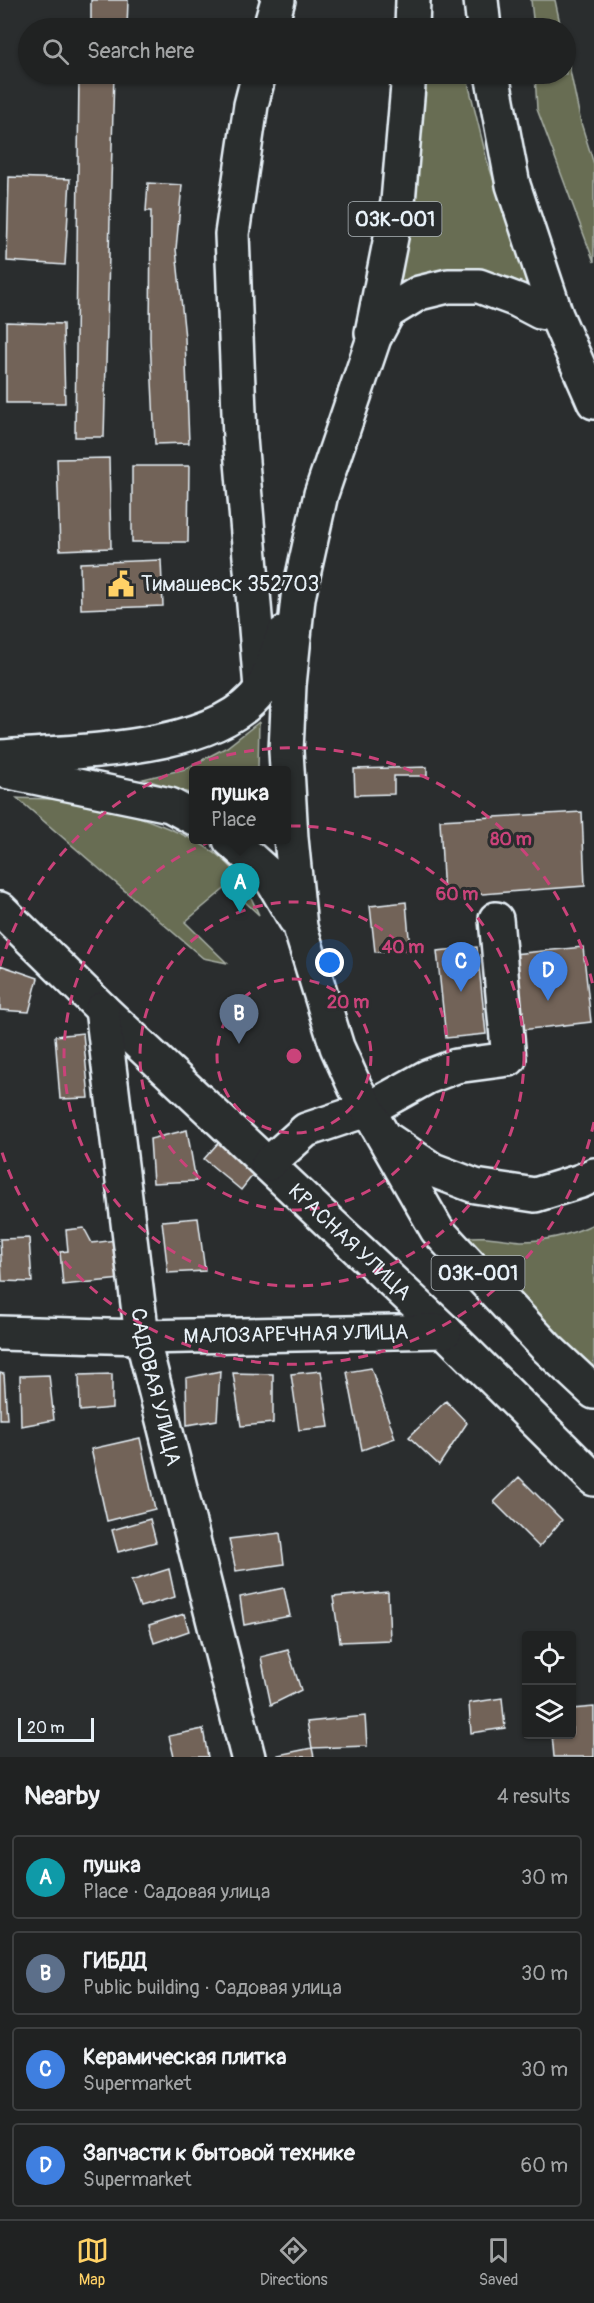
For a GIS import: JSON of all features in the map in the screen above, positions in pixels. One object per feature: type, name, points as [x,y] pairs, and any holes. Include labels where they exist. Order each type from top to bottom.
[{"type":"main road","points":[[273,18],[278,0]]},
{"type":"main road","points":[[412,18],[413,0]]},
{"type":"main road","points":[[482,0],[483,18]]},
{"type":"main road","points":[[256,84],[251,105],[232,234],[240,438],[261,688]]},
{"type":"main road","name":"03К-001","points":[[287,766],[289,685],[298,598],[321,494],[365,363],[398,202],[408,84]]},
{"type":"main road","points":[[494,84],[513,185],[556,315],[594,402]]},
{"type":"main road","points":[[365,363],[374,338],[388,312],[419,293],[448,286],[479,286],[517,300],[540,312],[556,315]]},
{"type":"main road","points":[[0,757],[153,743],[199,731],[238,712],[261,688],[298,598]]},
{"type":"main road","points":[[0,770],[170,805],[189,815]]},
{"type":"main road","name":"03К-001","points":[[291,838],[300,927],[337,1047],[355,1088],[437,1230],[547,1348],[594,1392]]},
{"type":"main road","points":[[234,844],[269,875],[300,927]]},
{"type":"main road","name":"КРАСНАЯ УЛИЦА","points":[[0,909],[102,1009],[446,1330],[594,1479]]},
{"type":"main road","points":[[268,1164],[306,1130],[376,1123],[427,1077],[456,1066],[509,1059],[496,919]]},
{"type":"main road","name":"САДОВАЯ УЛИЦА","points":[[102,1009],[142,1337],[248,1757]]},
{"type":"main road","points":[[376,1123],[433,1170],[475,1186],[535,1195],[581,1181],[594,1174]]},
{"type":"main road","name":"МАЛОЗАРЕЧНАЯ УЛИЦА","points":[[0,1333],[142,1337],[446,1330]]},
{"type":"green space","points":[[531,0],[555,0],[559,18],[533,18]]},
{"type":"green space","points":[[422,84],[468,84],[487,160],[529,288],[509,277],[490,274],[399,295],[415,170]]},
{"type":"green space","points":[[536,84],[573,84],[581,123],[594,164],[594,262],[537,109]]},
{"type":"green space","points":[[259,722],[258,766],[191,766],[227,747]]},
{"type":"green space","points":[[189,767],[189,793],[143,779]]},
{"type":"green space","points":[[17,798],[69,800],[121,811],[181,834],[189,838],[189,844],[201,844],[228,864],[246,888],[259,915],[228,886],[185,922],[227,963],[203,958]]},
{"type":"green space","points":[[594,1224],[594,1369],[460,1245],[465,1238],[472,1237],[521,1241],[540,1240],[568,1234]]},
{"type":"building","points":[[91,0],[128,0],[127,18],[91,18]]},
{"type":"building","points":[[79,84],[114,84],[104,437],[75,437]]},
{"type":"building","points":[[9,177],[70,179],[65,265],[7,261]]},
{"type":"building","points":[[148,183],[182,185],[176,249],[185,338],[189,443],[155,444],[150,339],[151,211],[146,211]]},
{"type":"building","points":[[6,322],[63,324],[65,403],[6,403]]},
{"type":"building","points":[[109,458],[111,548],[60,550],[57,459]]},
{"type":"building","points":[[132,466],[189,466],[188,542],[132,542]]},
{"type":"building","name":"Тимашевск 352703","points":[[161,560],[163,606],[81,609],[80,563]]},
{"type":"building","points":[[427,767],[427,776],[394,776],[394,794],[355,795],[354,769]]},
{"type":"building","points":[[582,812],[585,886],[444,897],[440,820]]},
{"type":"building","points":[[406,902],[410,949],[375,952],[370,906]]},
{"type":"building","points":[[477,947],[486,1034],[446,1038],[437,951]]},
{"type":"building","points":[[583,947],[591,1022],[521,1030],[513,954]]},
{"type":"building","points":[[0,965],[38,978],[29,1012],[0,1010]]},
{"type":"building","points":[[83,1033],[89,1098],[60,1099],[55,1036]]},
{"type":"building","points":[[187,1130],[196,1181],[153,1183],[150,1139]]},
{"type":"building","points":[[226,1134],[260,1166],[241,1190],[204,1159]]},
{"type":"building","points":[[198,1218],[205,1271],[168,1273],[162,1221]]},
{"type":"building","points":[[84,1228],[92,1243],[116,1240],[121,1279],[63,1285],[60,1252],[68,1251],[66,1230]]},
{"type":"building","points":[[29,1238],[32,1282],[2,1281],[0,1239]]},
{"type":"building","points":[[371,1368],[395,1438],[362,1450],[347,1372]]},
{"type":"building","points":[[220,1371],[217,1420],[187,1425],[186,1378]]},
{"type":"building","points":[[321,1371],[329,1427],[299,1430],[291,1374]]},
{"type":"building","points":[[0,1373],[4,1374],[7,1419],[0,1419]]},
{"type":"building","points":[[233,1373],[273,1374],[273,1423],[241,1426]]},
{"type":"building","points":[[112,1374],[112,1408],[80,1411],[79,1375]]},
{"type":"building","points":[[49,1375],[54,1420],[21,1426],[20,1376]]},
{"type":"building","points":[[446,1401],[467,1423],[439,1465],[409,1437]]},
{"type":"building","points":[[140,1438],[155,1509],[107,1521],[91,1449]]},
{"type":"building","points":[[519,1477],[562,1520],[539,1547],[494,1502]]},
{"type":"building","points":[[150,1519],[156,1542],[118,1552],[112,1530]]},
{"type":"building","points":[[280,1533],[284,1564],[236,1571],[229,1539]]},
{"type":"building","points":[[169,1569],[175,1597],[140,1607],[131,1581]]},
{"type":"building","points":[[284,1588],[290,1616],[244,1625],[240,1597]]},
{"type":"building","points":[[388,1592],[390,1640],[340,1642],[333,1597]]},
{"type":"building","points":[[184,1614],[189,1631],[154,1643],[149,1625]]},
{"type":"building","points":[[288,1650],[301,1690],[271,1705],[261,1657]]},
{"type":"building","points":[[502,1698],[505,1728],[471,1733],[469,1703]]},
{"type":"building","points":[[594,1707],[594,1757],[554,1757],[552,1739],[576,1739],[576,1709]]},
{"type":"building","points":[[365,1716],[367,1746],[312,1748],[307,1722]]},
{"type":"building","points":[[203,1729],[208,1757],[174,1757],[169,1736]]},
{"type":"building","points":[[312,1748],[314,1757],[278,1757],[278,1755]]},
{"type":"place","name":"Тимашевск 352703","points":[[121,584]]},
{"type":"place","name":"пушка","points":[[240,913]]},
{"type":"place","name":"Керамическая плитка","points":[[461,992]]},
{"type":"place","name":"Запчасти к бытовой технике","points":[[548,1001]]},
{"type":"place","name":"ГИБДД","points":[[239,1044]]}]
